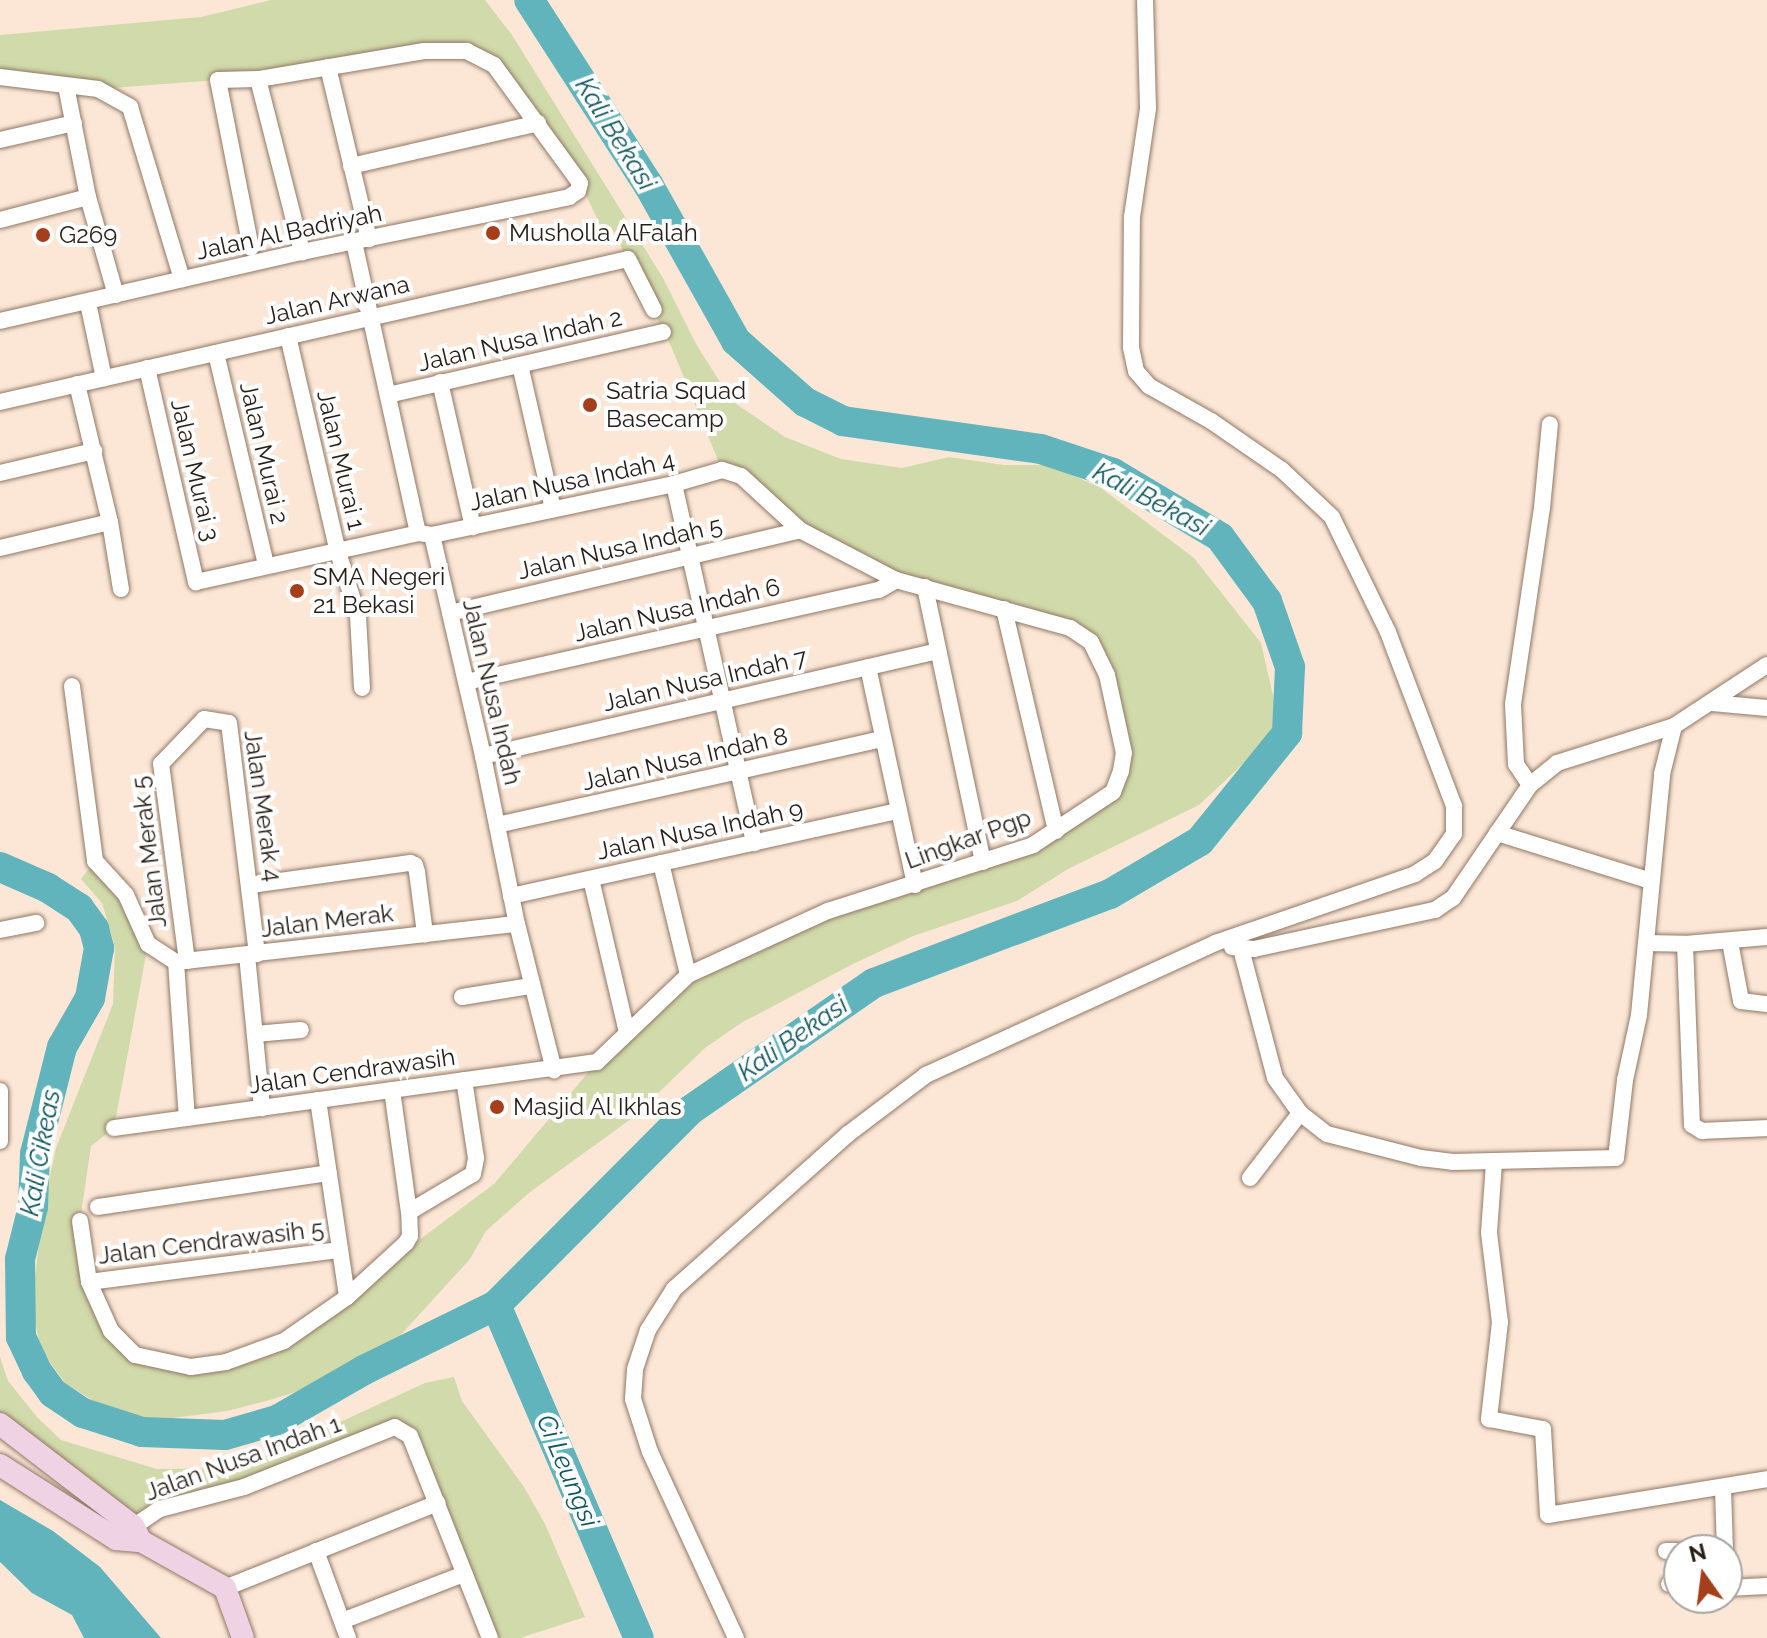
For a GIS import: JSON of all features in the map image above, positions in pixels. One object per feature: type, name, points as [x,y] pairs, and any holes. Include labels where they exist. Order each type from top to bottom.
[{"type":"street","points":[[736,1638],[650,1452],[633,1399],[635,1369],[657,1312],[674,1289],[848,1134],[926,1075],[1215,943],[1415,874],[1435,861],[1448,846],[1456,822],[1388,632],[1332,517],[1282,470],[1211,421],[1149,386],[1136,371],[1131,348],[1132,217],[1148,108],[1145,0]]},
{"type":"street","points":[[251,248],[218,80],[258,79],[424,51],[467,51],[494,65],[538,123],[351,166]]},
{"type":"street","name":"Jalan Nusa Indah","points":[[328,67],[351,166],[372,317],[388,395],[425,534],[450,613],[531,986],[554,1070]]},
{"type":"street","points":[[0,77],[98,89],[130,107],[182,279]]},
{"type":"street","points":[[258,79],[302,252]]},
{"type":"street","points":[[66,86],[88,197],[116,295]]},
{"type":"street","points":[[0,140],[74,123]]},
{"type":"street","name":"Jalan Al Badriyah","points":[[0,321],[302,252],[569,197],[578,191],[580,183],[538,123]]},
{"type":"street","points":[[0,220],[88,197]]},
{"type":"street","name":"Jalan Arwana","points":[[0,402],[628,259],[654,310]]},
{"type":"street","points":[[88,303],[104,378]]},
{"type":"street","name":"Jalan Nusa Indah 2","points":[[388,395],[663,332]]},
{"type":"street","name":"Jalan Murai 1","points":[[288,336],[337,549],[358,616],[362,688]]},
{"type":"street","name":"Jalan Murai 2","points":[[216,353],[266,565]]},
{"type":"street","points":[[520,365],[553,509]]},
{"type":"street","name":"Jalan Murai 3","points":[[147,368],[196,582]]},
{"type":"street","points":[[440,382],[473,527]]},
{"type":"street","points":[[77,384],[110,522],[121,589]]},
{"type":"street","points":[[1530,785],[1516,764],[1513,704],[1542,508],[1550,424]]},
{"type":"street","points":[[0,473],[94,451]]},
{"type":"street","name":"Jalan Nusa Indah 4","points":[[196,582],[337,549],[473,527],[674,484],[722,470]]},
{"type":"street","name":"Lingkar Pgp","points":[[597,1062],[688,975],[828,911],[1033,845],[1113,792],[1121,771],[1124,753],[1107,675],[1091,642],[1070,628],[896,580],[800,530],[741,476],[722,470]]},
{"type":"street","points":[[674,484],[754,843]]},
{"type":"street","points":[[0,548],[110,522]]},
{"type":"street","name":"Jalan Nusa Indah 5","points":[[450,613],[800,530]]},
{"type":"street","name":"Jalan Nusa Indah 6","points":[[466,682],[879,590],[896,580]]},
{"type":"street","points":[[925,587],[983,862]]},
{"type":"street","points":[[1004,609],[1056,831]]},
{"type":"street","name":"Jalan Nusa Indah 7","points":[[483,756],[938,651]]},
{"type":"street","points":[[1215,943],[1241,949],[1435,910],[1453,898],[1530,785],[1557,763],[1674,726],[1767,665]]},
{"type":"street","points":[[868,667],[915,885]]},
{"type":"street","points":[[72,686],[95,861],[126,895],[148,944],[181,961],[187,1118]]},
{"type":"street","points":[[1712,703],[1767,708]]},
{"type":"street","name":"Jalan Merak 5","points":[[181,961],[161,764],[204,719],[218,719]]},
{"type":"street","name":"Jalan Merak 4","points":[[218,719],[229,723],[251,885],[255,1034],[262,1108]]},
{"type":"street","points":[[1241,949],[1275,1078],[1300,1113],[1327,1134],[1421,1158],[1494,1163],[1616,1158],[1625,1080],[1639,1015],[1662,774],[1674,726]]},
{"type":"street","name":"Jalan Nusa Indah 8","points":[[497,825],[883,739]]},
{"type":"street","name":"Jalan Nusa Indah 9","points":[[511,896],[899,811]]},
{"type":"street","points":[[1497,833],[1651,881]]},
{"type":"street","points":[[251,885],[410,863],[415,865],[417,872],[425,934]]},
{"type":"street","points":[[661,863],[688,975]]},
{"type":"street","points":[[591,879],[627,1032]]},
{"type":"street","points":[[0,930],[36,923]]},
{"type":"street","name":"Jalan Merak","points":[[181,961],[517,924]]},
{"type":"street","points":[[1646,943],[1730,942],[1767,937]]},
{"type":"street","points":[[1730,942],[1741,1001],[1767,1004]]},
{"type":"street","points":[[1685,944],[1692,1125],[1702,1131],[1767,1128]]},
{"type":"street","points":[[462,997],[531,986]]},
{"type":"street","points":[[255,1034],[301,1030]]},
{"type":"street","name":"Jalan Cendrawasih","points":[[114,1128],[597,1062]]},
{"type":"street","points":[[409,1212],[473,1174],[476,1158],[464,1080]]},
{"type":"street","points":[[80,1221],[89,1282],[111,1331],[135,1355],[191,1367],[226,1362],[284,1341],[347,1297],[410,1236],[392,1090]]},
{"type":"street","points":[[0,1091],[3,1133],[0,1141]]},
{"type":"street","points":[[318,1100],[347,1297]]},
{"type":"street","points":[[1250,1178],[1300,1113]]},
{"type":"street","points":[[1494,1163],[1489,1233],[1500,1322],[1489,1419],[1543,1429],[1545,1512],[1552,1517],[1767,1479]]},
{"type":"street","points":[[98,1207],[329,1173]]},
{"type":"street","name":"Jalan Cendrawasih 5","points":[[89,1282],[340,1250]]},
{"type":"street","points":[[0,1424],[130,1535]]},
{"type":"street","name":"Jalan Nusa Indah 1","points":[[130,1535],[169,1505],[244,1487],[395,1427],[410,1436],[490,1638]]},
{"type":"street","points":[[0,1465],[225,1588],[243,1638]]},
{"type":"street","points":[[1723,1488],[1724,1534]]},
{"type":"street","points":[[225,1588],[438,1503]]},
{"type":"street","points":[[316,1551],[348,1638]]},
{"type":"street","points":[[342,1621],[464,1574]]},
{"type":"street","points":[[1743,1587],[1767,1586]]},
{"type":"green space","points":[[271,0],[485,0],[512,35],[663,278],[696,344],[732,401],[785,437],[841,459],[902,468],[949,457],[1004,465],[1050,465],[1101,488],[1194,558],[1261,643],[1278,717],[1260,748],[1199,805],[1068,869],[1017,901],[913,936],[853,964],[741,1023],[705,1048],[631,1119],[530,1192],[486,1231],[470,1259],[387,1350],[321,1384],[270,1400],[227,1411],[150,1421],[103,1407],[65,1383],[40,1348],[32,1303],[43,1208],[56,1148],[113,1004],[115,947],[102,903],[81,879],[95,861],[148,944],[114,1128],[91,1146],[80,1221],[89,1282],[135,1355],[191,1367],[284,1341],[494,1184],[597,1062],[664,996],[771,935],[1056,831],[1113,792],[1124,753],[1090,642],[896,580],[800,530],[722,470],[671,346],[611,227],[602,229],[576,174],[493,65],[466,51],[218,80],[98,89],[0,77],[0,35],[201,17]]},
{"type":"green space","points":[[0,1357],[8,1381],[37,1417],[61,1440],[157,1469],[240,1468],[425,1383],[454,1377],[462,1401],[524,1487],[545,1524],[585,1617],[520,1638],[490,1638],[410,1436],[395,1427],[133,1526],[0,1424]]},
{"type":"water","points":[[0,1500],[53,1531],[100,1567],[161,1638],[84,1638],[72,1615],[32,1593],[0,1562]]},
{"type":"waterway","name":"Kali Bekasi","points":[[0,867],[48,888],[79,908],[94,929],[99,948],[90,998],[62,1047],[35,1154],[33,1207],[20,1259],[21,1337],[37,1371],[53,1393],[83,1413],[142,1432],[225,1435],[277,1420],[364,1370],[496,1305],[689,1111],[874,983],[1110,894],[1200,841],[1287,733],[1290,667],[1267,601],[1220,537],[1113,473],[1041,449],[843,421],[805,402],[736,341],[649,186],[529,0]]},
{"type":"waterway","name":"Ci Leungsi","points":[[496,1305],[639,1638]]},
{"type":"place","name":"Musholla AlFalah","points":[[493,233]]},
{"type":"place","name":"G269","points":[[43,235]]},
{"type":"place","name":"Satria Squad Basecamp","points":[[590,405]]},
{"type":"place","name":"SMA Negeri 21 Bekasi","points":[[297,591]]},
{"type":"place","name":"Masjid Al Ikhlas","points":[[497,1107]]},
{"type":"water label","name":"Kali Cikeas","points":[[41,1153]]}]
